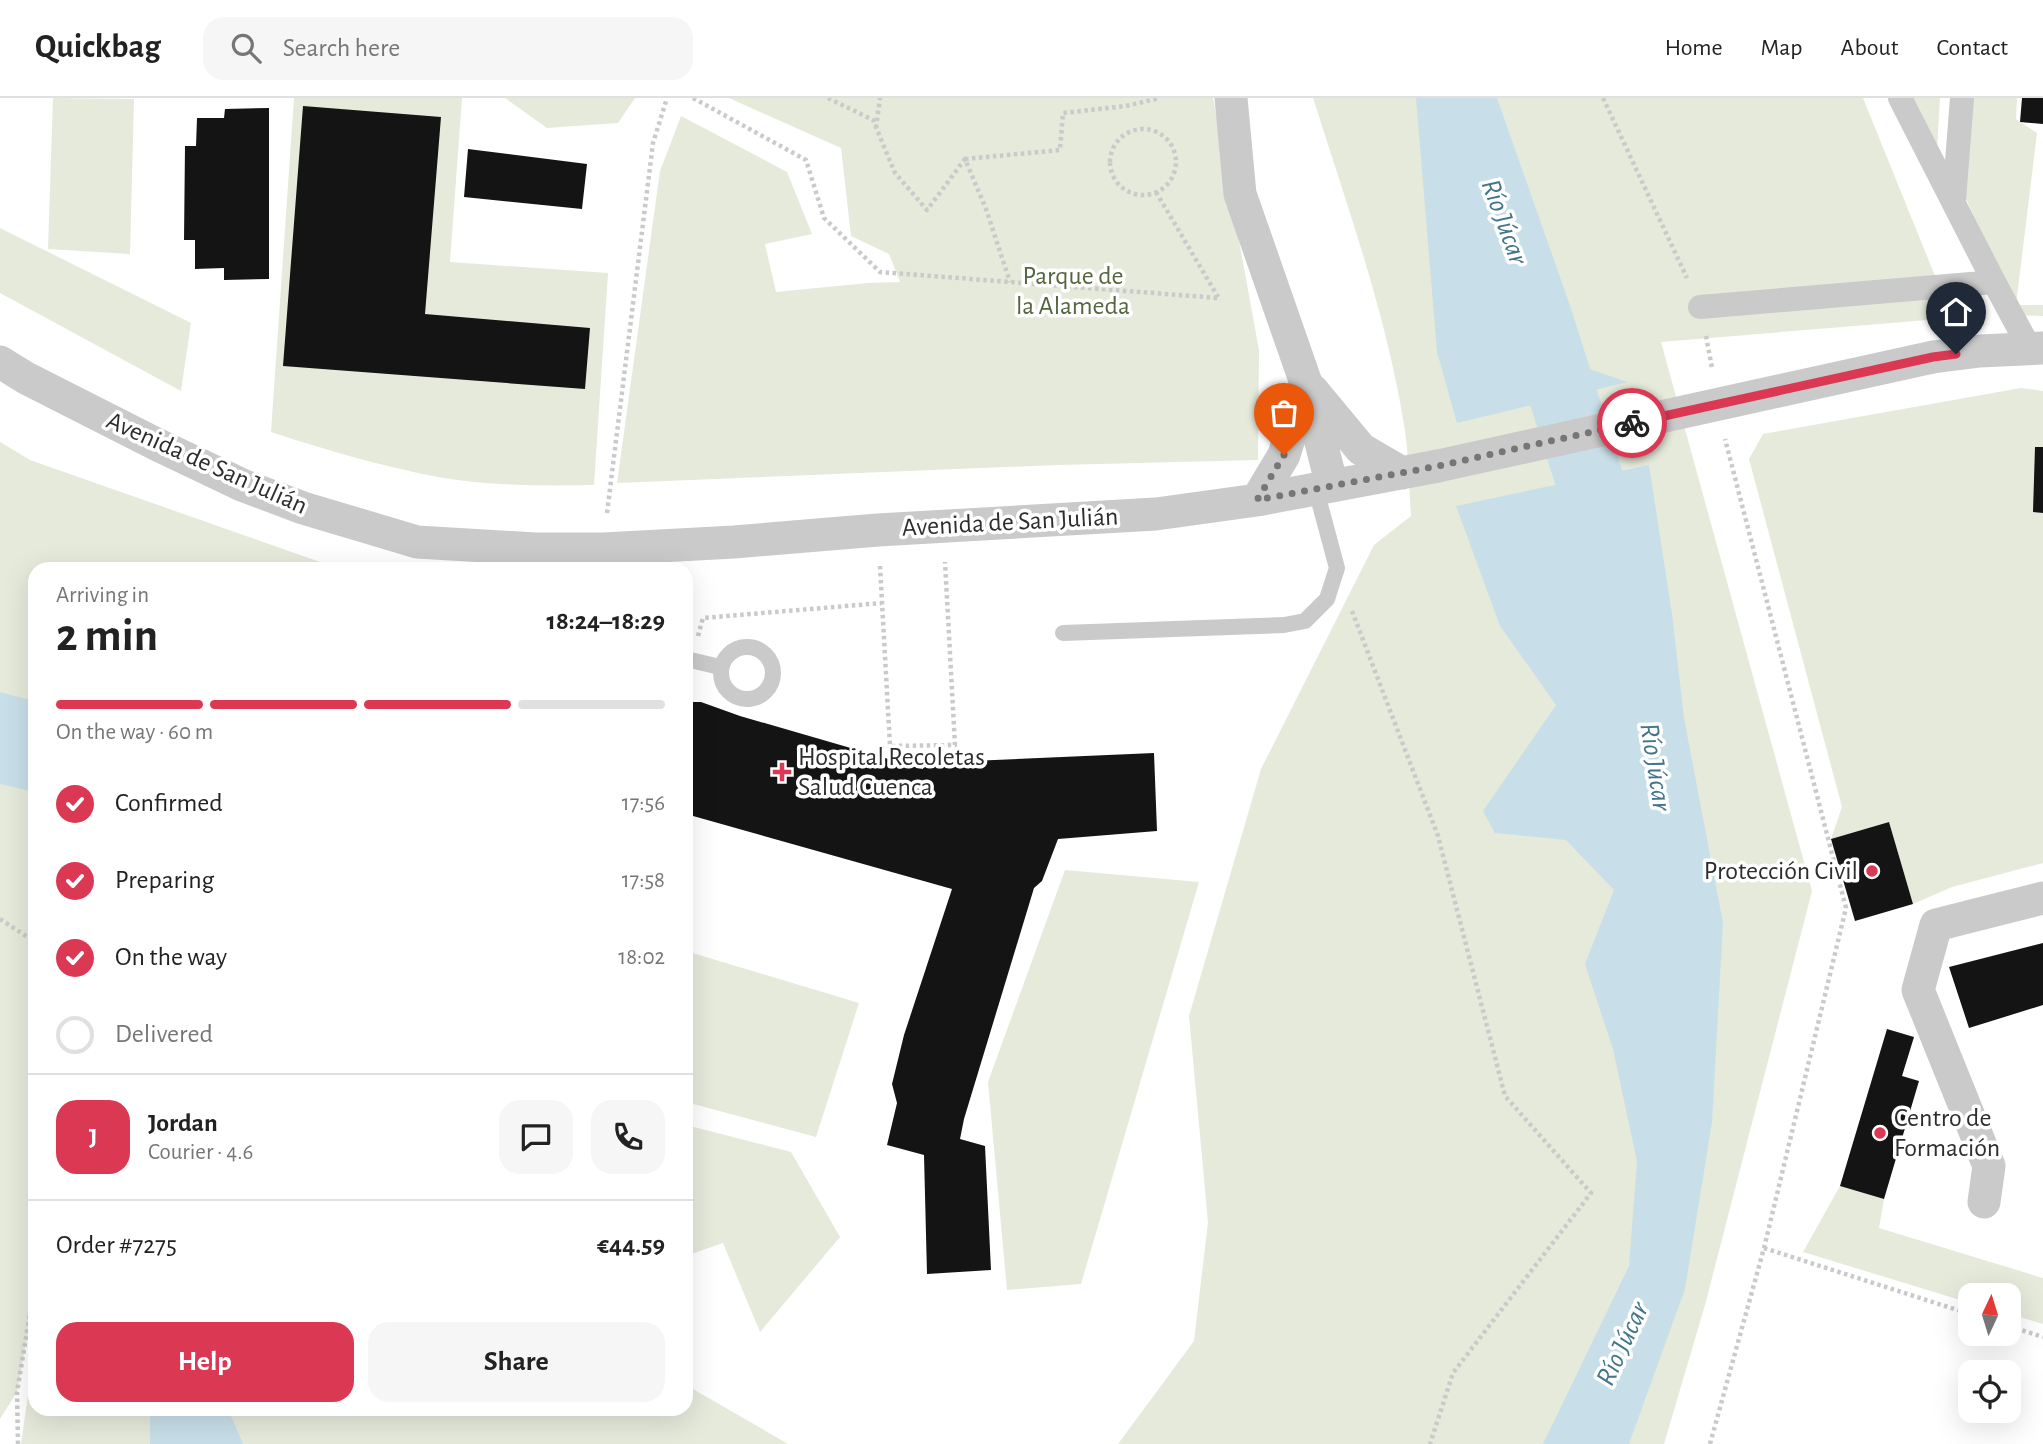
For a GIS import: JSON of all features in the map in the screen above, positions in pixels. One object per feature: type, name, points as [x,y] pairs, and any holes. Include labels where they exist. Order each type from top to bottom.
[{"type":"street","points":[[1231,98],[1240,194],[1306,383],[1324,488]]},
{"type":"street","points":[[1900,98],[1994,282],[2036,349]]},
{"type":"street","points":[[1954,201],[1962,98]]},
{"type":"street","points":[[1700,307],[1994,282]]},
{"type":"street","name":"Avenida de San Julián","points":[[0,362],[156,444],[242,485],[303,508],[417,542],[535,549],[604,549],[1156,514],[1257,500],[1438,466],[1933,357],[2036,349]]},
{"type":"street","points":[[1306,383],[1361,449],[1402,473]]},
{"type":"street","points":[[1257,500],[1284,455],[1306,383]]},
{"type":"street","points":[[1984,1202],[1989,1166],[1918,990],[1937,925],[2043,898]]},
{"type":"lane","points":[[1063,633],[1284,625],[1305,621],[1327,599],[1337,568],[1324,488]]},
{"type":"lane","points":[[693,661],[720,667]]},
{"type":"path","points":[[604,549],[608,488],[652,157],[667,98]]},
{"type":"path","points":[[693,98],[806,160],[824,218],[880,272],[1218,298],[1156,192]]},
{"type":"path","points":[[828,98],[873,120],[895,173],[927,210],[965,159],[1060,150],[1063,113],[1126,106],[1160,98]]},
{"type":"path","points":[[876,129],[880,98]]},
{"type":"path","points":[[1603,98],[1700,307],[1713,375]]},
{"type":"path","points":[[1148,129],[1166,138],[1172,147],[1175,168],[1166,186],[1156,192],[1146,195],[1125,190],[1116,183],[1109,161],[1111,150],[1117,140],[1126,133],[1148,129]]},
{"type":"path","points":[[965,159],[986,209],[1010,282]]},
{"type":"path","points":[[1710,1444],[1764,1248],[1846,908],[1728,457],[1723,429]]},
{"type":"path","points":[[878,530],[890,746],[955,745],[943,526]]},
{"type":"path","points":[[1337,568],[1359,633],[1438,836],[1505,1096],[1591,1193],[1453,1373],[1430,1444]]},
{"type":"path","points":[[721,616],[882,603]]},
{"type":"path","points":[[0,919],[28,937]]},
{"type":"path","points":[[1764,1248],[1958,1310]]},
{"type":"path","points":[[18,1444],[17,1392],[28,1325]]},
{"type":"path","points":[[2021,1330],[2043,1337]]},
{"type":"green space","points":[[53,98],[134,99],[130,254],[48,249]]},
{"type":"green space","points":[[294,98],[462,98],[450,262],[608,273],[594,485],[496,484],[438,477],[354,457],[271,432]]},
{"type":"green space","points":[[505,98],[635,98],[618,123],[547,128]]},
{"type":"green space","name":"Parque de la Alameda","points":[[729,98],[1213,98],[1259,350],[1258,460],[1057,465],[617,483],[660,171],[681,116],[787,172],[812,234],[765,244],[776,292],[900,282],[889,254],[851,236],[841,148]]},
{"type":"green space","points":[[1313,98],[1863,98],[1952,318],[1661,342],[1812,891],[1705,1305],[1664,1444],[1118,1444],[1194,1341],[1208,1222],[1189,1016],[1261,769],[1374,545],[1411,516],[1405,431],[1398,389],[1365,263]]},
{"type":"green space","points":[[1912,98],[1940,98],[1937,149]]},
{"type":"green space","points":[[1972,98],[2017,98],[2016,119],[2037,133],[2016,305],[1965,197]]},
{"type":"green space","points":[[0,228],[191,323],[181,391],[0,293]]},
{"type":"green space","points":[[2016,305],[2043,305],[2043,316],[2015,315]]},
{"type":"green space","points":[[2021,388],[2043,391],[2043,863],[1952,887],[1913,904],[1889,822],[1831,839],[1842,807],[1749,459],[1763,434]]},
{"type":"green space","points":[[0,442],[30,460],[320,562],[28,562],[28,1333],[17,1392],[0,1419]]},
{"type":"green space","points":[[1065,870],[1199,882],[1081,1284],[1007,1290],[988,1082]]},
{"type":"green space","points":[[693,953],[859,1003],[816,1137],[693,1104]]},
{"type":"green space","points":[[693,1127],[791,1152],[840,1237],[760,1332],[723,1243],[693,1254]]},
{"type":"green space","points":[[1840,1186],[1884,1199],[1879,1228],[2043,1278],[2043,1324],[2021,1318],[2021,1283],[1958,1283],[1958,1299],[1803,1252]]},
{"type":"green space","points":[[693,1389],[788,1444],[21,1444],[28,1394],[28,1416],[693,1416]]},
{"type":"water","points":[[1416,98],[1492,98],[1525,200],[1500,193],[1484,227],[1534,255],[1583,367],[1628,382],[1457,423],[1437,352]]},
{"type":"water","points":[[1649,465],[1672,614],[1684,718],[1723,923],[1712,1122],[1685,1289],[1629,1444],[1543,1444],[1629,1266],[1637,1162],[1613,1049],[1585,964],[1614,890],[1566,840],[1495,833],[1483,811],[1556,705],[1500,626],[1456,506]]},
{"type":"water","points":[[0,692],[28,699],[28,790],[0,784]]},
{"type":"water","points":[[150,1416],[231,1416],[243,1444],[150,1444]]},
{"type":"building","points":[[2022,98],[2043,98],[2043,124],[2020,122]]},
{"type":"building","points":[[303,106],[441,117],[425,314],[590,328],[585,389],[283,366]]},
{"type":"building","points":[[269,108],[269,279],[224,280],[224,268],[195,269],[195,240],[184,240],[185,146],[196,146],[197,118],[224,118],[225,109]]},
{"type":"building","points":[[468,149],[587,164],[582,209],[464,197]]},
{"type":"building","points":[[2035,447],[2043,447],[2043,513],[2033,512]]},
{"type":"building","points":[[693,702],[701,702],[740,716],[923,769],[924,763],[1154,753],[1157,831],[1058,839],[1042,881],[1034,888],[960,1139],[985,1146],[991,1270],[927,1274],[924,1155],[887,1145],[897,1103],[892,1084],[904,1035],[952,889],[693,816]]},
{"type":"building","name":"Protección Civil","points":[[1889,822],[1913,904],[1855,921],[1831,839]]},
{"type":"building","points":[[2043,943],[2043,1005],[1969,1028],[1949,967]]},
{"type":"building","name":"Centro de Formación","points":[[1887,1029],[1914,1037],[1902,1076],[1919,1081],[1884,1199],[1840,1186]]},
{"type":"waterway","name":"Río Júcar","points":[[1461,98],[1539,320],[1617,567]]},
{"type":"way so far","points":[[1284,455],[1257,500],[1438,466],[1632,423]]},
{"type":"place","name":"Hospital Recoletas Salud Cuenca","points":[[782,772]]},
{"type":"place","name":"Protección Civil","points":[[1872,871]]},
{"type":"place","name":"Centro de Formación","points":[[1880,1133]]},
{"type":"route","points":[[1632,423],[1956,354]]}]
